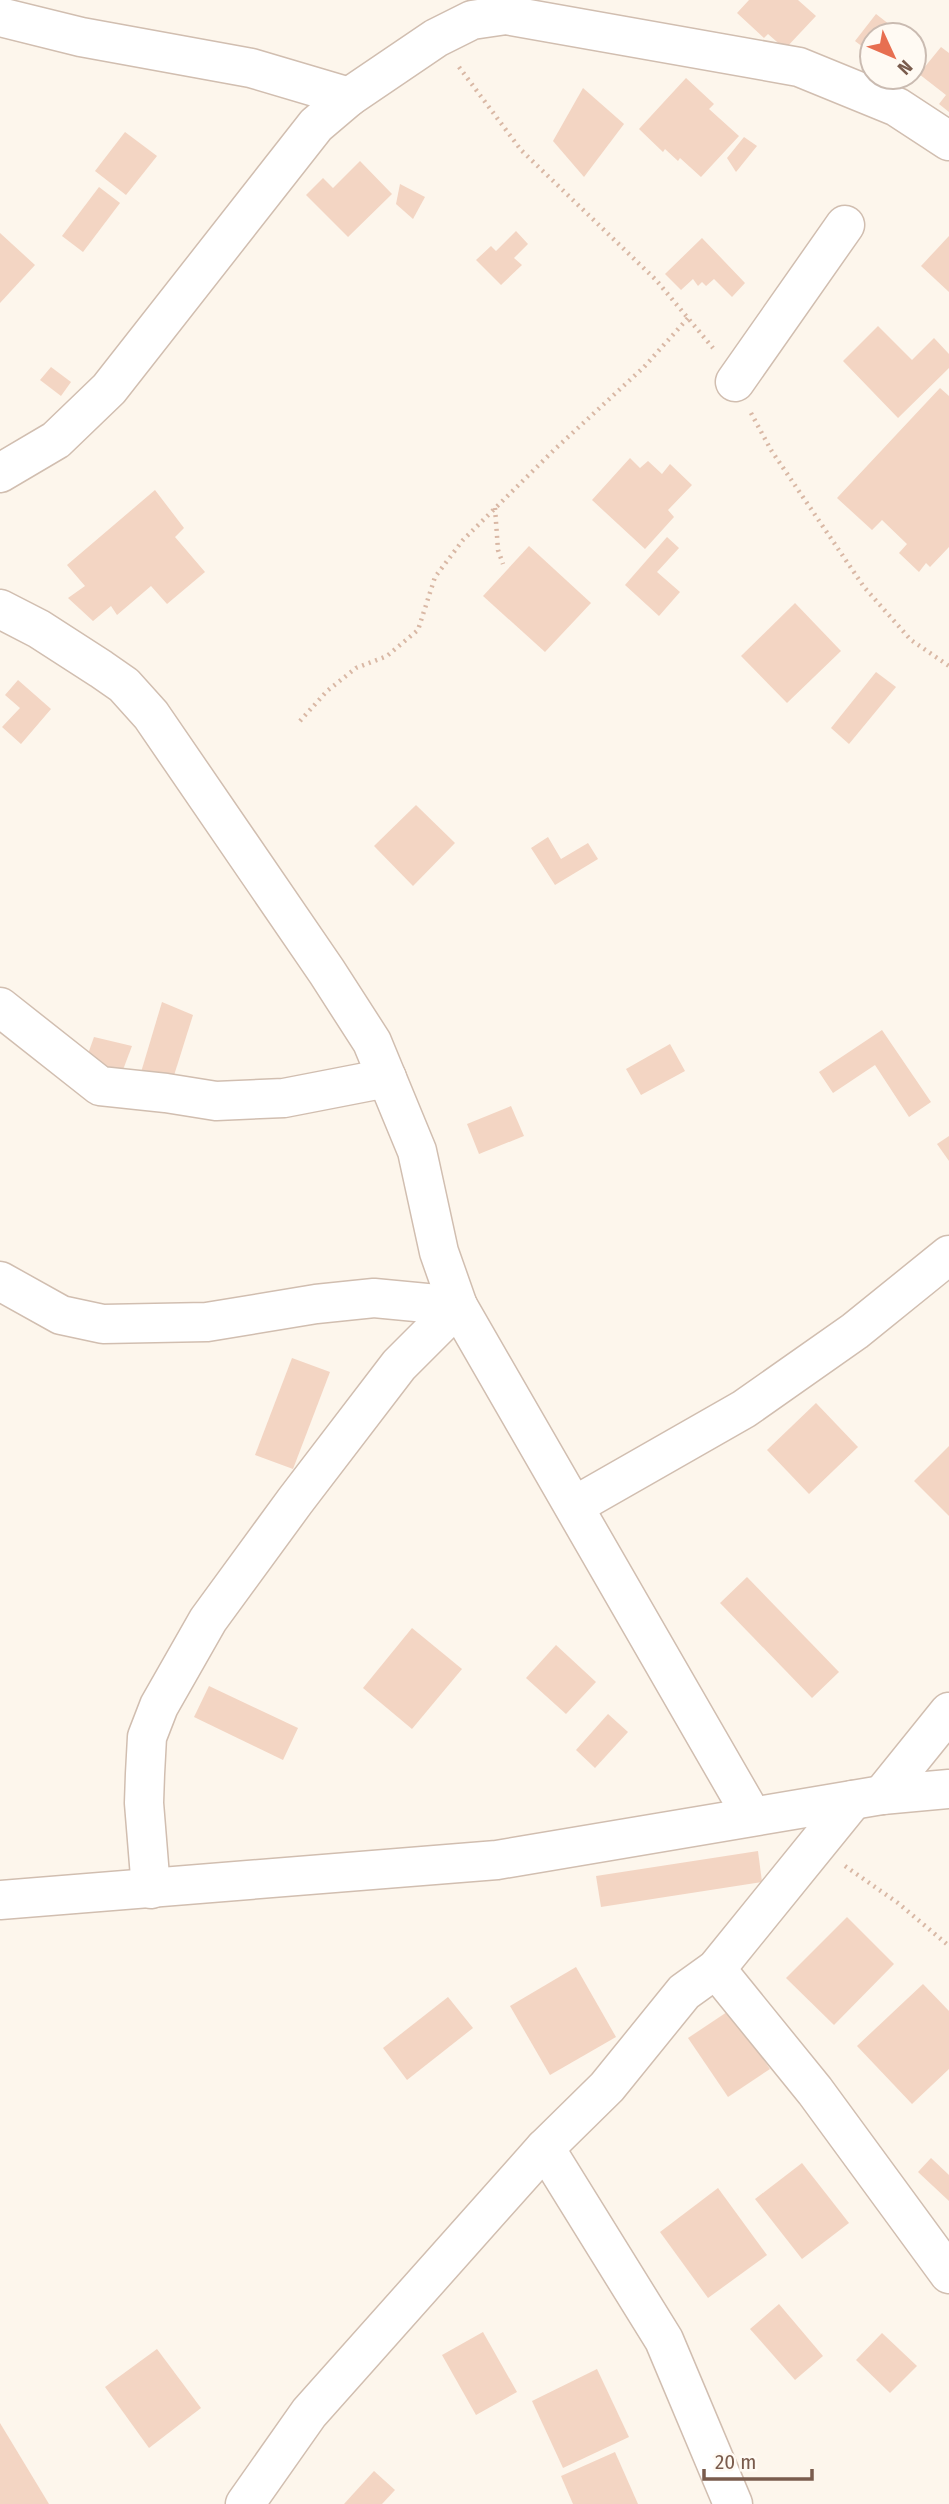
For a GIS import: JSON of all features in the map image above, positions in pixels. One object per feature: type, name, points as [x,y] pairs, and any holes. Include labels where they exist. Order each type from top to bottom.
[{"type":"street","points":[[0,472],[56,440],[109,388],[316,125],[349,97],[436,38],[472,20],[506,15],[799,66],[897,107],[949,141]]},
{"type":"street","points":[[0,18],[81,37],[251,68],[349,97]]},
{"type":"street","points":[[735,382],[845,225]]},
{"type":"street","points":[[0,609],[39,629],[124,685],[151,715],[372,1042],[417,1151],[439,1252],[458,1306],[752,1816]]},
{"type":"street","points":[[0,1007],[100,1086],[216,1101],[284,1098],[387,1078]]},
{"type":"street","points":[[574,1506],[744,1409],[855,1331],[949,1255]]},
{"type":"street","points":[[0,1281],[61,1315],[103,1324],[208,1322],[316,1304],[374,1298],[458,1306]]},
{"type":"street","points":[[151,1889],[144,1803],[145,1774],[148,1737],[159,1706],[208,1620],[295,1501],[399,1364],[458,1306]]},
{"type":"street","points":[[245,2504],[309,2413],[545,2148],[607,2087],[684,1993],[716,1969],[816,1845],[867,1797],[949,1712]]},
{"type":"street","points":[[0,1900],[497,1860],[867,1797],[949,1788]]},
{"type":"street","points":[[716,1969],[816,2091],[949,2274]]},
{"type":"street","points":[[545,2148],[664,2340],[733,2504]]},
{"type":"path","points":[[436,38],[521,150],[656,280],[707,340],[735,382],[771,450],[864,587],[911,640],[949,666]]},
{"type":"path","points":[[300,721],[327,691],[356,668],[387,656],[418,630],[435,577],[463,540],[644,367],[688,318]]},
{"type":"path","points":[[495,507],[498,550],[503,564]]},
{"type":"path","points":[[816,1845],[898,1903],[949,1946]]},
{"type":"building","points":[[749,0],[798,0],[816,16],[785,49],[768,34],[764,38],[737,13]]},
{"type":"building","points":[[876,14],[885,21],[871,21]]},
{"type":"building","points":[[941,47],[949,53],[949,112],[939,104],[946,95],[928,81],[928,63]]},
{"type":"building","points":[[686,78],[714,104],[709,109],[739,136],[701,177],[680,158],[678,161],[665,149],[663,152],[639,129]]},
{"type":"building","points":[[583,88],[624,124],[584,177],[553,141]]},
{"type":"building","points":[[125,132],[157,156],[126,195],[95,171]]},
{"type":"building","points":[[744,137],[757,146],[736,172],[727,158]]},
{"type":"building","points":[[360,161],[392,194],[348,237],[306,195],[323,178],[333,188]]},
{"type":"building","points":[[400,184],[425,197],[413,219],[396,204]]},
{"type":"building","points":[[99,187],[120,203],[83,252],[62,236]]},
{"type":"building","points":[[516,231],[528,244],[514,258],[522,265],[501,285],[476,260],[491,246],[496,251]]},
{"type":"building","points":[[0,233],[35,265],[0,303]]},
{"type":"building","points":[[949,236],[949,292],[921,266]]},
{"type":"building","points":[[702,238],[745,283],[732,297],[714,279],[706,286],[702,282],[698,286],[693,279],[681,290],[665,274]]},
{"type":"building","points":[[878,326],[912,360],[934,338],[949,354],[949,368],[898,418],[843,361]]},
{"type":"building","points":[[51,367],[71,382],[61,396],[40,380]]},
{"type":"building","points":[[940,388],[949,396],[949,547],[930,567],[926,563],[919,572],[899,553],[907,544],[882,520],[872,530],[837,498]]},
{"type":"building","points":[[630,458],[640,468],[648,461],[662,474],[670,464],[692,485],[668,510],[674,517],[645,549],[592,500]]},
{"type":"building","points":[[155,490],[184,528],[175,537],[205,572],[167,604],[151,586],[117,615],[111,606],[93,621],[68,598],[85,586],[67,565]]},
{"type":"building","points":[[667,537],[679,548],[657,572],[680,592],[659,616],[625,585]]},
{"type":"building","points":[[529,546],[591,603],[545,652],[483,596]]},
{"type":"building","points":[[795,603],[841,651],[787,703],[741,656]]},
{"type":"building","points":[[876,672],[896,687],[849,744],[831,728]]},
{"type":"building","points":[[18,680],[51,709],[21,744],[2,727],[20,708],[5,695]]},
{"type":"building","points":[[416,805],[455,843],[413,886],[374,846]]},
{"type":"building","points":[[548,837],[561,859],[588,843],[598,859],[555,885],[531,848]]},
{"type":"building","points":[[162,1002],[193,1015],[171,1085],[139,1079]]},
{"type":"building","points":[[882,1030],[931,1102],[909,1117],[875,1065],[833,1093],[819,1072]]},
{"type":"building","points":[[94,1037],[132,1046],[121,1075],[83,1068]]},
{"type":"building","points":[[670,1044],[685,1071],[641,1095],[626,1069]]},
{"type":"building","points":[[511,1106],[524,1136],[479,1154],[467,1124]]},
{"type":"building","points":[[949,1136],[949,1161],[937,1144]]},
{"type":"building","points":[[292,1358],[330,1372],[293,1469],[255,1455]]},
{"type":"building","points":[[816,1403],[858,1447],[809,1494],[767,1450]]},
{"type":"building","points":[[949,1446],[949,1516],[914,1481]]},
{"type":"building","points":[[747,1577],[839,1672],[812,1698],[720,1603]]},
{"type":"building","points":[[412,1628],[462,1669],[412,1729],[363,1688]]},
{"type":"building","points":[[556,1645],[596,1682],[566,1714],[526,1678]]},
{"type":"building","points":[[209,1686],[298,1728],[283,1760],[194,1717]]},
{"type":"building","points":[[608,1714],[628,1732],[595,1768],[576,1750]]},
{"type":"building","points":[[758,1851],[762,1882],[601,1907],[596,1876]]},
{"type":"building","points":[[847,1917],[894,1964],[834,2025],[786,1978]]},
{"type":"building","points":[[576,1967],[616,2037],[550,2075],[510,2006]]},
{"type":"building","points":[[923,1984],[949,2011],[949,2069],[912,2104],[857,2046]]},
{"type":"building","points":[[448,1997],[473,2028],[407,2080],[383,2048]]},
{"type":"building","points":[[730,2010],[770,2069],[728,2097],[688,2038]]},
{"type":"building","points":[[931,2158],[949,2175],[949,2201],[918,2172]]},
{"type":"building","points":[[802,2163],[849,2223],[802,2259],[755,2199]]},
{"type":"building","points":[[718,2188],[767,2255],[708,2298],[660,2232]]},
{"type":"building","points":[[779,2304],[823,2356],[795,2380],[750,2329]]},
{"type":"building","points":[[483,2332],[517,2392],[476,2415],[442,2355]]},
{"type":"building","points":[[882,2333],[917,2366],[890,2393],[856,2360]]},
{"type":"building","points":[[157,2349],[201,2408],[149,2448],[105,2387]]},
{"type":"building","points":[[597,2369],[629,2437],[563,2468],[532,2401]]},
{"type":"building","points":[[0,2423],[49,2504],[0,2504]]},
{"type":"building","points":[[615,2452],[638,2504],[573,2504],[561,2476]]},
{"type":"building","points":[[374,2471],[395,2490],[382,2504],[344,2504]]}]
